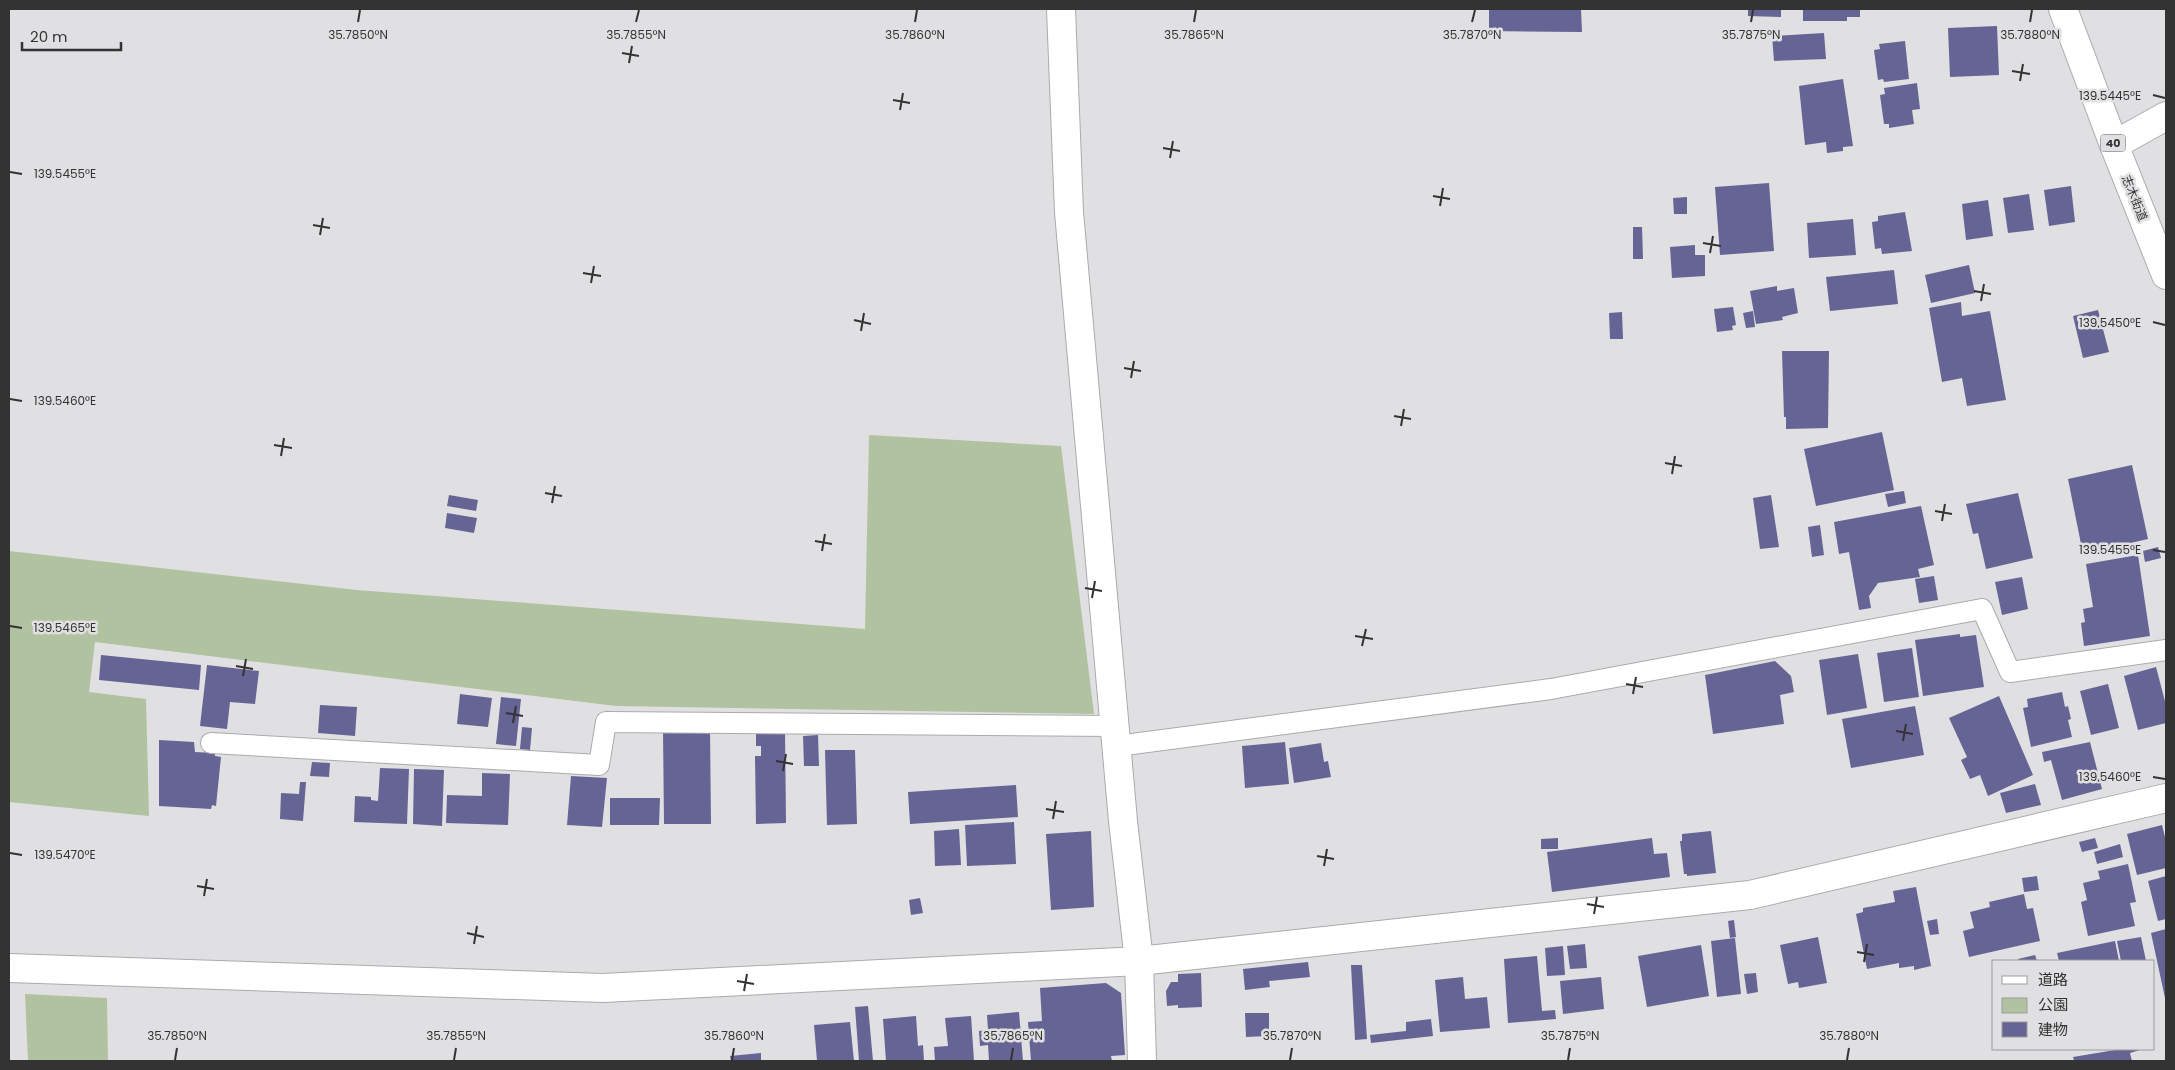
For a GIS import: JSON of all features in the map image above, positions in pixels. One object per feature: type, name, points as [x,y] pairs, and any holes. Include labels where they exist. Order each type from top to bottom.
[{"type":"street","points":[[1061,9],[1069,212],[1116,736],[1139,961],[1142,1061]]},
{"type":"street","name":"志木街道","points":[[2063,9],[2114,145],[2166,275]]},
{"type":"street","points":[[2114,145],[2166,116]]},
{"type":"street","points":[[9,968],[603,988],[1139,961],[1750,895],[2166,798]]},
{"type":"lane","points":[[211,743],[599,765],[606,722],[1116,736],[1550,689],[1982,609],[2010,672],[2166,650]]},
{"type":"green space","points":[[869,435],[1061,446],[1094,714],[616,706],[95,642],[89,692],[146,699],[149,816],[9,802],[9,551],[357,590],[865,629]]},
{"type":"green space","points":[[25,994],[107,998],[108,1061],[28,1061]]},
{"type":"building","points":[[1489,9],[1581,9],[1582,32],[1489,31]]},
{"type":"building","points":[[1748,9],[1781,9],[1781,17],[1748,16]]},
{"type":"building","points":[[1803,9],[1860,9],[1860,17],[1847,17],[1847,21],[1803,21]]},
{"type":"building","points":[[1997,26],[1999,75],[1950,77],[1948,28]]},
{"type":"building","points":[[1824,33],[1826,59],[1774,61],[1772,36]]},
{"type":"building","points":[[1905,41],[1909,79],[1884,82],[1883,79],[1878,80],[1874,50],[1880,49],[1879,44]]},
{"type":"building","points":[[1843,79],[1853,146],[1843,147],[1843,151],[1827,153],[1826,142],[1805,145],[1799,86]]},
{"type":"building","points":[[1917,83],[1920,109],[1912,110],[1914,124],[1889,128],[1889,124],[1884,124],[1880,95],[1885,94],[1884,88]]},
{"type":"building","points":[[1769,183],[1774,251],[1720,255],[1715,187]]},
{"type":"building","points":[[2071,186],[2075,222],[2049,226],[2044,190]]},
{"type":"building","points":[[2029,194],[2034,230],[2008,233],[2003,198]]},
{"type":"building","points":[[1687,197],[1687,214],[1674,214],[1673,198]]},
{"type":"building","points":[[1988,200],[1993,236],[1966,240],[1962,204]]},
{"type":"building","points":[[1905,212],[1912,251],[1882,254],[1881,248],[1875,249],[1872,222],[1878,221],[1878,216]]},
{"type":"building","points":[[1853,219],[1856,255],[1809,258],[1807,223]]},
{"type":"building","points":[[1633,227],[1642,227],[1643,259],[1633,259]]},
{"type":"building","points":[[1695,245],[1695,255],[1705,255],[1705,276],[1672,278],[1670,247]]},
{"type":"building","points":[[1969,265],[1975,293],[1931,303],[1925,275]]},
{"type":"building","points":[[1894,270],[1898,304],[1830,311],[1826,277]]},
{"type":"building","points":[[1777,286],[1777,291],[1794,288],[1798,313],[1782,317],[1783,320],[1756,324],[1750,291]]},
{"type":"building","points":[[1961,302],[1962,316],[1990,311],[2006,400],[1967,406],[1962,378],[1942,382],[1929,308]]},
{"type":"building","points":[[1733,307],[1736,325],[1732,326],[1733,330],[1717,332],[1714,309]]},
{"type":"building","points":[[2098,310],[2109,352],[2083,358],[2073,316]]},
{"type":"building","points":[[1753,311],[1755,327],[1746,328],[1743,313]]},
{"type":"building","points":[[1622,312],[1623,339],[1610,339],[1609,313]]},
{"type":"building","points":[[1782,351],[1829,351],[1828,428],[1786,429]]},
{"type":"building","points":[[1882,432],[1894,490],[1816,506],[1804,449]]},
{"type":"building","points":[[2132,465],[2148,539],[2083,554],[2068,479]]},
{"type":"building","points":[[1904,491],[1906,503],[1888,507],[1885,494]]},
{"type":"building","points":[[2018,493],[2033,558],[1986,569],[1978,533],[1973,534],[1966,504]]},
{"type":"building","points":[[449,495],[478,500],[476,511],[447,506]]},
{"type":"building","points":[[1771,495],[1779,547],[1760,549],[1753,498]]},
{"type":"building","points":[[1921,506],[1934,565],[1918,569],[1920,577],[1878,583],[1869,596],[1871,608],[1859,610],[1849,552],[1839,554],[1834,522]]},
{"type":"building","points":[[447,513],[477,518],[474,533],[445,528]]},
{"type":"building","points":[[1820,525],[1824,555],[1812,557],[1808,527]]},
{"type":"building","points":[[2158,547],[2161,558],[2145,562],[2143,551]]},
{"type":"building","points":[[2138,555],[2150,636],[2084,646],[2081,623],[2085,622],[2083,609],[2093,607],[2086,564]]},
{"type":"building","points":[[1934,576],[1938,600],[1919,603],[1915,579]]},
{"type":"building","points":[[2022,577],[2028,609],[2002,615],[1995,582]]},
{"type":"building","points":[[1960,634],[1960,637],[1976,635],[1984,687],[1923,696],[1915,640]]},
{"type":"building","points":[[1912,648],[1919,697],[1884,702],[1877,653]]},
{"type":"building","points":[[1858,654],[1867,708],[1827,715],[1819,660]]},
{"type":"building","points":[[101,655],[201,665],[199,690],[99,680]]},
{"type":"building","points":[[1775,661],[1791,676],[1794,692],[1780,695],[1784,724],[1713,734],[1705,675]]},
{"type":"building","points":[[207,665],[259,671],[255,704],[230,702],[227,729],[200,726]]},
{"type":"building","points":[[2156,667],[2166,705],[2166,723],[2138,730],[2124,676]]},
{"type":"building","points":[[2108,684],[2119,728],[2091,735],[2080,691]]},
{"type":"building","points":[[2062,692],[2065,707],[2068,706],[2071,719],[2068,720],[2072,737],[2031,747],[2023,708],[2028,707],[2027,699]]},
{"type":"building","points":[[460,694],[492,698],[488,727],[457,724]]},
{"type":"building","points":[[1999,696],[2033,775],[1988,796],[1980,775],[1970,779],[1961,760],[1967,757],[1949,718]]},
{"type":"building","points":[[501,697],[521,699],[516,746],[496,744]]},
{"type":"building","points":[[320,705],[357,707],[355,736],[318,733]]},
{"type":"building","points":[[1915,706],[1924,755],[1851,768],[1842,719]]},
{"type":"building","points":[[522,727],[532,728],[530,750],[520,749]]},
{"type":"building","points":[[663,730],[710,730],[711,824],[664,824]]},
{"type":"building","points":[[756,730],[785,730],[786,823],[756,824],[755,756],[761,756],[761,746],[756,746]]},
{"type":"building","points":[[818,735],[819,766],[804,766],[803,736]]},
{"type":"building","points":[[159,740],[194,742],[195,752],[215,753],[215,756],[221,757],[216,806],[212,805],[211,809],[159,806]]},
{"type":"building","points":[[1285,742],[1289,784],[1245,788],[1242,746]]},
{"type":"building","points":[[2090,742],[2102,789],[2062,800],[2051,760],[2044,762],[2042,752]]},
{"type":"building","points":[[1321,743],[1324,762],[1328,761],[1331,777],[1294,783],[1289,748]]},
{"type":"building","points":[[825,750],[855,750],[857,824],[827,825]]},
{"type":"building","points":[[312,762],[330,763],[329,777],[310,776]]},
{"type":"building","points":[[380,768],[409,769],[407,824],[354,822],[355,796],[371,797],[371,800],[378,801]]},
{"type":"building","points":[[414,769],[444,770],[442,826],[413,824]]},
{"type":"building","points":[[482,773],[510,774],[508,825],[446,823],[447,795],[482,796]]},
{"type":"building","points":[[571,776],[607,778],[602,827],[567,825]]},
{"type":"building","points":[[300,782],[306,782],[303,821],[280,819],[281,793],[299,794]]},
{"type":"building","points":[[2035,784],[2041,805],[2006,813],[2000,793]]},
{"type":"building","points":[[1016,785],[1018,817],[910,824],[908,792]]},
{"type":"building","points":[[610,798],[660,798],[659,825],[610,825]]},
{"type":"building","points":[[1014,822],[1016,864],[967,866],[965,825]]},
{"type":"building","points":[[2162,825],[2166,841],[2166,868],[2137,875],[2127,834]]},
{"type":"building","points":[[959,829],[961,865],[935,866],[934,831]]},
{"type":"building","points":[[1091,831],[1094,907],[1051,910],[1046,834]]},
{"type":"building","points":[[1711,831],[1716,873],[1687,876],[1687,874],[1684,874],[1680,841],[1682,841],[1682,834]]},
{"type":"building","points":[[1558,838],[1558,849],[1541,849],[1541,839]]},
{"type":"building","points":[[1652,838],[1654,854],[1667,853],[1670,877],[1552,892],[1547,852]]},
{"type":"building","points":[[2095,838],[2098,848],[2082,852],[2079,842]]},
{"type":"building","points":[[2120,844],[2123,857],[2097,864],[2094,852]]},
{"type":"building","points":[[2128,864],[2136,902],[2130,903],[2135,926],[2088,936],[2081,902],[2087,900],[2083,883],[2100,879],[2098,871]]},
{"type":"building","points":[[2037,876],[2039,890],[2024,892],[2022,878]]},
{"type":"building","points":[[2166,876],[2166,919],[2158,921],[2148,881]]},
{"type":"building","points":[[1916,887],[1931,966],[1914,970],[1914,966],[1899,968],[1899,963],[1867,969],[1856,914],[1863,912],[1863,908],[1895,902],[1893,891]]},
{"type":"building","points":[[2024,894],[2027,909],[2033,908],[2040,941],[1969,957],[1963,931],[1974,928],[1970,912],[1990,907],[1989,902]]},
{"type":"building","points":[[920,898],[923,913],[911,915],[909,900]]},
{"type":"building","points":[[1937,919],[1939,934],[1930,935],[1927,921]]},
{"type":"building","points":[[1734,920],[1736,937],[1730,938],[1728,921]]},
{"type":"building","points":[[2166,929],[2166,998],[2165,998],[2151,933]]},
{"type":"building","points":[[1818,937],[1827,983],[1799,988],[1798,982],[1788,984],[1780,945]]},
{"type":"building","points":[[2141,937],[2146,960],[2121,960],[2117,941]]},
{"type":"building","points":[[1735,938],[1741,994],[1717,997],[1711,941]]},
{"type":"building","points":[[2115,941],[2119,960],[2059,960],[2057,953]]},
{"type":"building","points":[[1585,944],[1587,968],[1570,969],[1567,946]]},
{"type":"building","points":[[1701,945],[1709,996],[1647,1007],[1638,956]]},
{"type":"building","points":[[1563,946],[1565,975],[1547,976],[1545,948]]},
{"type":"building","points":[[2035,955],[2037,960],[2018,960]]},
{"type":"building","points":[[1537,956],[1542,1011],[1555,1010],[1556,1019],[1508,1023],[1504,959]]},
{"type":"building","points":[[1308,962],[1310,977],[1269,981],[1270,987],[1245,990],[1243,969]]},
{"type":"building","points":[[1351,965],[1362,965],[1367,1039],[1355,1040]]},
{"type":"building","points":[[1201,973],[1202,1007],[1178,1008],[1178,1005],[1167,1006],[1166,991],[1171,982],[1178,982],[1178,974]]},
{"type":"building","points":[[1756,973],[1758,992],[1747,994],[1744,974]]},
{"type":"building","points":[[1463,977],[1465,999],[1487,997],[1490,1028],[1440,1032],[1435,980]]},
{"type":"building","points":[[1601,977],[1604,1009],[1563,1014],[1560,981]]},
{"type":"building","points":[[1106,983],[1121,993],[1125,1055],[1111,1056],[1112,1061],[1031,1061],[1028,1022],[1042,1021],[1040,988]]},
{"type":"building","points":[[868,1006],[873,1061],[859,1061],[855,1007]]},
{"type":"building","points":[[1019,1012],[1023,1061],[989,1061],[988,1045],[980,1046],[979,1031],[988,1030],[987,1015]]},
{"type":"building","points":[[1245,1013],[1269,1013],[1269,1036],[1246,1037]]},
{"type":"building","points":[[916,1016],[918,1046],[923,1045],[924,1061],[886,1061],[883,1019]]},
{"type":"building","points":[[971,1016],[974,1061],[935,1061],[934,1047],[948,1046],[945,1018]]},
{"type":"building","points":[[1431,1019],[1433,1036],[1371,1043],[1370,1035],[1406,1031],[1406,1022]]},
{"type":"building","points":[[850,1022],[854,1061],[817,1061],[814,1025]]},
{"type":"building","points":[[2115,1050],[2140,1050],[2130,1053],[2132,1061],[2074,1061],[2073,1057]]},
{"type":"building","points":[[761,1053],[761,1061],[731,1061],[730,1056]]}]
